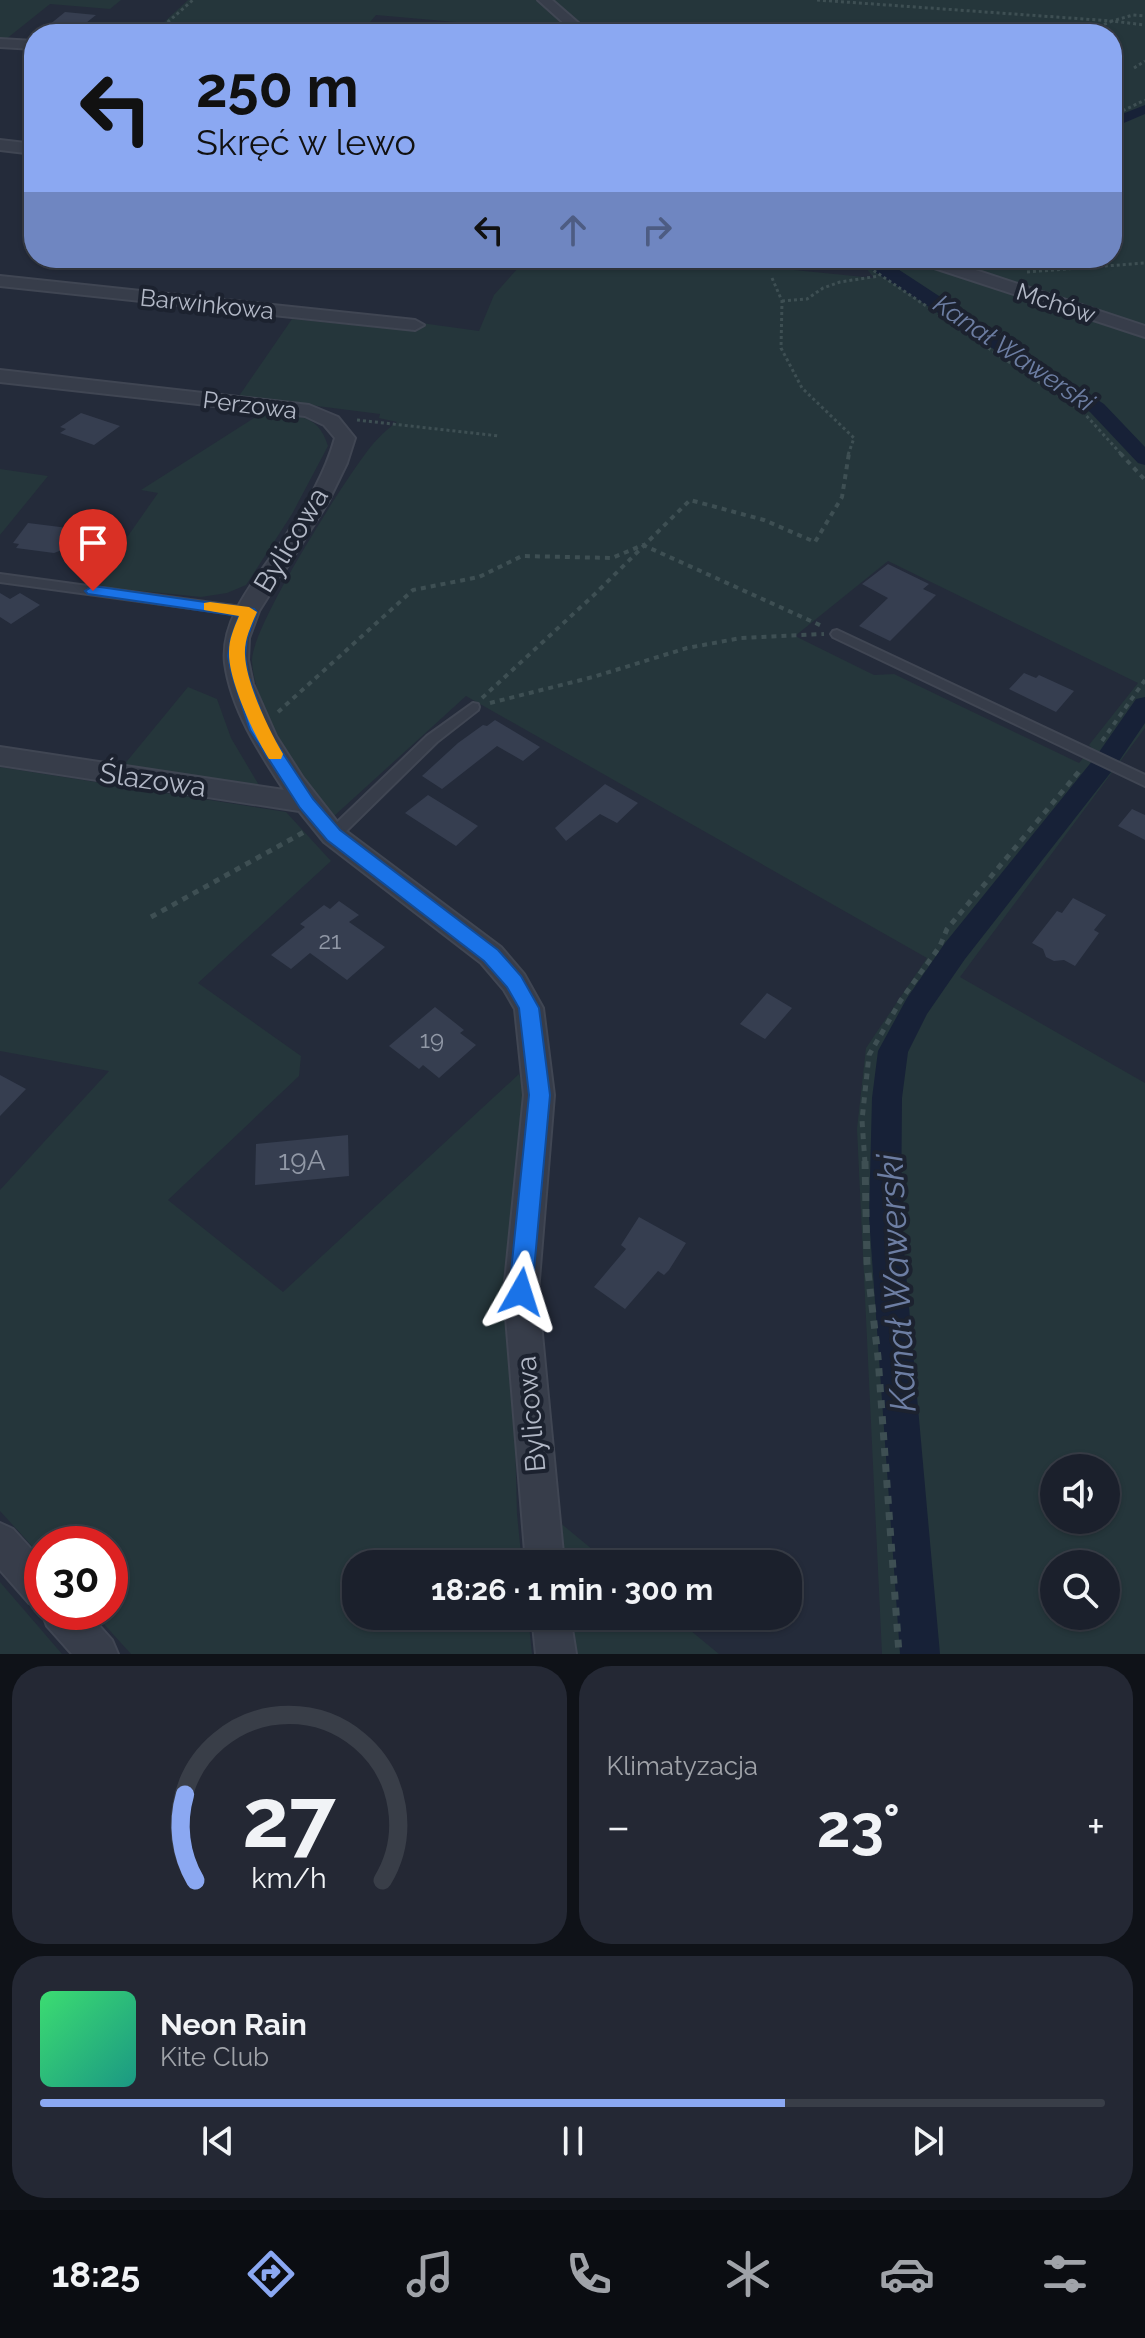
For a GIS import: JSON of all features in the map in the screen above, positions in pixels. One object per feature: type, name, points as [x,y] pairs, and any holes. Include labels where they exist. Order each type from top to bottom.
[{"type":"street","points":[[544,0],[572,24]]},
{"type":"street","points":[[0,43],[24,44]]},
{"type":"street","points":[[0,145],[24,148]]},
{"type":"street","name":"Mchów","points":[[953,268],[1145,332]]},
{"type":"street","name":"Barwinkowa","points":[[0,281],[415,325]]},
{"type":"street","name":"Perzowa","points":[[0,376],[106,390],[280,406],[320,416]]},
{"type":"street","name":"Bylicowa","points":[[320,416],[340,429],[345,438],[342,448],[307,519],[249,612],[236,656],[259,730],[321,820],[491,955],[514,982],[529,1008],[539,1095],[521,1292],[544,1550]]},
{"type":"street","name":"Ślazowa","points":[[0,756],[321,820]]},
{"type":"street","points":[[0,1542],[24,1569]]},
{"type":"street","points":[[77,1630],[98,1654]]},
{"type":"street","points":[[553,1630],[556,1654]]},
{"type":"lane","points":[[0,578],[249,612]]},
{"type":"lane","points":[[837,634],[1145,781]]},
{"type":"lane","points":[[321,820],[473,707]]},
{"type":"path","points":[[165,24],[193,0]]},
{"type":"path","points":[[817,0],[1145,25]]},
{"type":"path","points":[[1105,24],[1133,15],[1145,16]]},
{"type":"path","points":[[1134,68],[1145,61]]},
{"type":"path","points":[[1122,111],[1145,100]]},
{"type":"path","points":[[1122,265],[1145,263]]},
{"type":"path","points":[[870,268],[1083,412],[1145,480]]},
{"type":"path","points":[[974,275],[1074,268]]},
{"type":"path","points":[[782,301],[807,299],[817,289],[841,281],[881,276]]},
{"type":"path","points":[[473,707],[595,594],[690,500],[764,520],[815,542],[842,497],[846,460],[854,438],[802,388],[781,348],[782,301],[772,278]]},
{"type":"path","name":"Perzowa","points":[[320,416],[499,436]]},
{"type":"path","points":[[259,730],[413,590],[479,577],[522,556],[612,558],[643,545],[837,634]]},
{"type":"path","points":[[473,707],[593,677],[687,648],[741,638],[837,634]]},
{"type":"path","points":[[899,1654],[878,1357],[867,1263],[867,1184],[862,1120],[869,1055],[901,1000],[940,946],[947,929],[1092,756],[1145,680]]},
{"type":"path","points":[[151,917],[321,820]]},
{"type":"shaded area","points":[[0,0],[121,0],[110,9],[50,4],[5,40],[0,40]]},
{"type":"shaded area","points":[[188,0],[537,0],[565,24],[478,24],[376,15],[368,24],[162,24]]},
{"type":"shaded area","points":[[553,0],[1145,0],[1145,328],[963,268],[1122,268],[1122,24],[582,24]]},
{"type":"shaded area","points":[[518,268],[784,268],[874,278],[866,268],[941,268],[1145,337],[1145,728],[960,977],[1145,1083],[1145,1654],[882,1654],[857,1129],[866,1048],[927,958],[466,696],[333,817],[282,744],[255,681],[252,661],[256,644],[281,590],[318,526],[374,443],[397,422],[379,418],[380,414],[239,396],[292,319],[415,331],[421,323],[479,331],[494,295]],"holes":[[[888,561],[1138,683],[1089,745],[1092,748],[1079,763],[894,674],[874,675],[795,636]]]},
{"type":"shaded area","points":[[262,413],[311,421],[318,426],[328,446],[292,514],[246,585],[227,593],[201,597],[93,586],[158,493],[141,490]]},
{"type":"shaded area","points":[[0,469],[48,476],[0,535]]},
{"type":"shaded area","points":[[188,687],[217,699],[231,738],[263,792],[123,766]]},
{"type":"shaded area","points":[[0,767],[286,812],[331,861],[198,983],[301,1056],[299,1076],[168,1200],[283,1292],[519,1074],[524,1090],[510,1250],[521,1550],[342,1550],[342,1630],[529,1630],[532,1654],[131,1654],[109,1630],[128,1630],[128,1526],[24,1526],[24,1537],[0,1511],[0,1190],[109,1071],[0,1051]]},
{"type":"shaded area","points":[[558,1521],[593,1550],[562,1550]]},
{"type":"shaded area","points":[[0,1582],[24,1610],[24,1630],[41,1630],[62,1654],[0,1654]]},
{"type":"shaded area","points":[[573,1630],[690,1630],[719,1654],[577,1654]]},
{"type":"building","points":[[65,12],[96,15],[85,24],[50,24]]},
{"type":"building","points":[[81,413],[120,426],[94,445],[60,433],[66,429],[60,427]]},
{"type":"building","points":[[28,523],[76,529],[62,550],[54,553],[16,548],[19,544],[13,543]]},
{"type":"building","points":[[888,564],[929,584],[923,589],[936,595],[890,641],[859,626],[888,598],[862,584]]},
{"type":"building","points":[[0,593],[10,599],[20,593],[40,605],[11,624],[0,617]]},
{"type":"building","points":[[1024,673],[1036,678],[1039,675],[1074,691],[1056,712],[1009,689]]},
{"type":"building","points":[[495,720],[540,747],[523,761],[497,746],[442,789],[422,776],[458,743]]},
{"type":"building","points":[[605,784],[638,803],[617,823],[600,814],[566,841],[555,828]]},
{"type":"building","points":[[428,795],[478,826],[456,846],[405,813]]},
{"type":"building","points":[[1132,809],[1145,815],[1145,840],[1118,826]]},
{"type":"building","points":[[1073,898],[1106,915],[1094,930],[1099,933],[1075,966],[1064,960],[1054,961],[1046,957],[1043,949],[1032,943],[1057,911],[1062,913]]},
{"type":"building","points":[[339,901],[359,915],[349,922],[385,947],[347,980],[310,953],[291,969],[271,955],[305,927],[300,924],[324,905],[330,909]]},
{"type":"building","points":[[767,993],[792,1008],[765,1039],[740,1024]]},
{"type":"building","points":[[435,1007],[464,1030],[460,1033],[476,1045],[439,1078],[423,1065],[419,1069],[389,1046]]},
{"type":"building","points":[[0,1075],[26,1089],[0,1116]]},
{"type":"building","points":[[348,1135],[349,1176],[255,1185],[256,1144]]},
{"type":"building","points":[[639,1217],[686,1243],[669,1270],[664,1275],[658,1271],[625,1309],[594,1287],[626,1249],[621,1245]]},
{"type":"waterway","name":"Kanał Wawerski","points":[[1122,119],[1145,109]]},
{"type":"waterway","name":"Kanał Wawerski","points":[[881,268],[1097,408],[1145,459]]},
{"type":"waterway","name":"Kanał Wawerski","points":[[920,1654],[885,1217],[887,1098],[893,1051],[917,1006],[955,951],[1106,761],[1145,705]]},
{"type":"slow traffic","points":[[210,607],[249,612],[236,656],[259,730],[275,754]]},
{"type":"route","points":[[93,591],[249,612],[236,656],[240,675],[259,730],[307,803],[333,835],[491,955],[514,982],[529,1008],[539,1095],[521,1292]]}]
